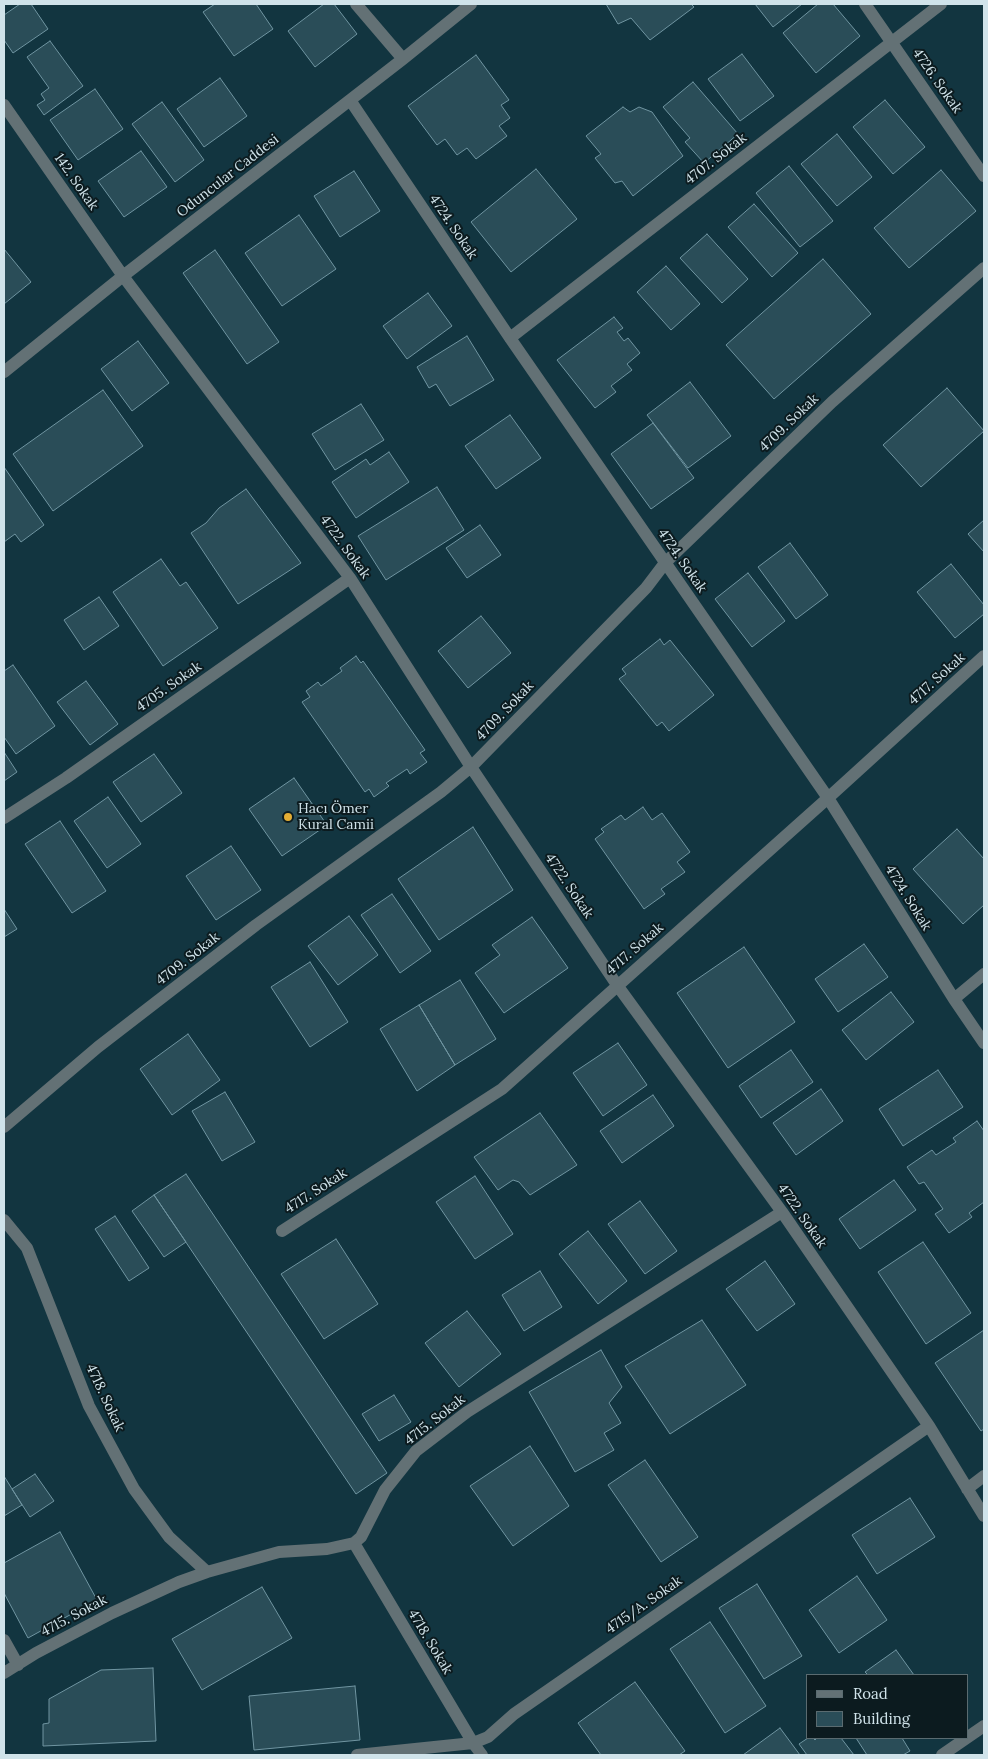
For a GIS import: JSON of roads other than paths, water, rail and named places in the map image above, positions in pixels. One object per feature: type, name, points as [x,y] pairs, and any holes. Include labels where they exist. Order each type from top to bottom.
[{"type":"street","points":[[356,4],[403,59]]},
{"type":"street","name":"Oduncular Caddesi","points":[[4,372],[123,276],[471,4]]},
{"type":"street","name":"4726. Sokak","points":[[865,4],[984,176]]},
{"type":"street","name":"4707. Sokak","points":[[510,338],[941,4]]},
{"type":"street","name":"4724. Sokak","points":[[350,100],[510,338],[828,798],[954,999],[984,1043]]},
{"type":"street","name":"142. Sokak","points":[[4,105],[123,276]]},
{"type":"street","name":"4709. Sokak","points":[[4,1126],[98,1047],[256,925],[441,792],[471,767],[646,588],[665,563],[832,402],[984,268]]},
{"type":"street","name":"4722. Sokak","points":[[123,276],[350,578],[471,767],[617,985],[782,1212],[929,1426],[984,1516]]},
{"type":"street","name":"4705. Sokak","points":[[4,818],[74,772],[350,578]]},
{"type":"street","name":"4717. Sokak","points":[[282,1231],[502,1089],[984,656]]},
{"type":"street","points":[[954,999],[984,974]]},
{"type":"street","name":"4715. Sokak","points":[[4,1673],[112,1613],[179,1582],[207,1572],[279,1552],[327,1549],[354,1543],[361,1537],[385,1490],[416,1451],[460,1417],[782,1212]]},
{"type":"street","name":"4718. Sokak","points":[[4,1220],[27,1248],[89,1406],[134,1489],[169,1537],[207,1572]]},
{"type":"street","name":"4715/A. Sokak","points":[[357,1755],[472,1743],[488,1737],[522,1708],[929,1426]]},
{"type":"street","points":[[967,1489],[984,1476]]},
{"type":"street","name":"4718. Sokak","points":[[354,1543],[472,1743],[482,1755]]},
{"type":"street","points":[[4,1640],[18,1664]]},
{"type":"street","points":[[968,1737],[984,1726]]},
{"type":"street","points":[[942,1755],[965,1739]]},
{"type":"place","name":"Hacı Ömer Kural Camii","points":[[288,817]]}]
